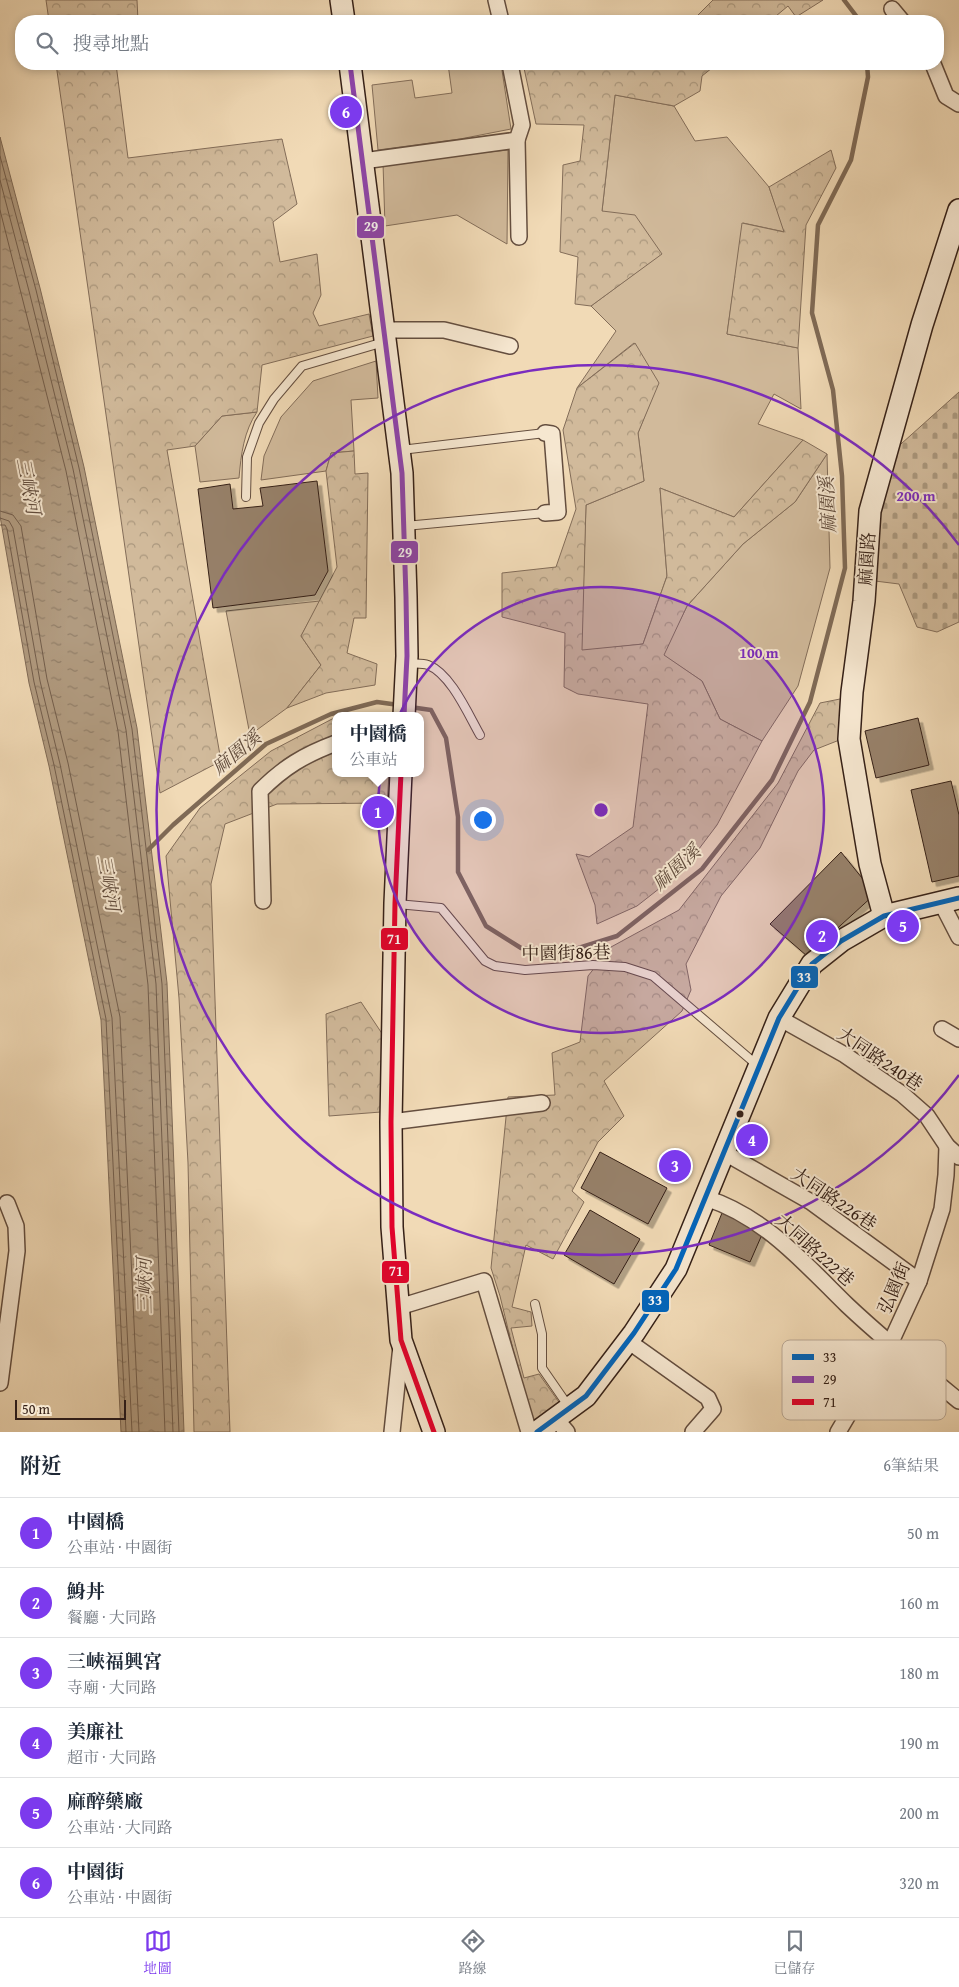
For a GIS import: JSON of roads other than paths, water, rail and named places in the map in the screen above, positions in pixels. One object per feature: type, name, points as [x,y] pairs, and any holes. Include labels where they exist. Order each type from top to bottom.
[{"type":"street","points":[[341,0],[343,15]]},
{"type":"street","points":[[496,0],[500,15]]},
{"type":"street","points":[[892,9],[897,15]]},
{"type":"street","points":[[351,70],[402,473],[406,660],[404,712]]},
{"type":"street","points":[[511,70],[522,125],[517,140],[519,237]]},
{"type":"street","points":[[935,70],[946,96],[959,104]]},
{"type":"street","points":[[363,161],[517,140]]},
{"type":"street","name":"麻園路","points":[[884,916],[870,864],[850,739],[852,692],[864,601],[870,511],[922,325],[959,210]]},
{"type":"street","points":[[385,336],[444,330],[510,346]]},
{"type":"street","points":[[545,434],[552,434],[558,512],[545,513]]},
{"type":"street","points":[[263,902],[260,791],[279,772],[312,752],[332,744]]},
{"type":"street","points":[[392,1432],[401,1340],[392,1227],[391,1122],[395,903],[401,777]]},
{"type":"street","points":[[537,1432],[564,1420],[586,1396],[628,1341],[676,1269],[779,1018],[812,964],[840,941],[884,916],[950,900],[959,938]]},
{"type":"street","name":"大同路240巷","points":[[779,1018],[845,1055],[902,1094],[927,1116],[953,1144],[959,1157]]},
{"type":"street","points":[[942,1030],[959,1039]]},
{"type":"street","points":[[391,1122],[542,1103]]},
{"type":"street","name":"弘園街","points":[[892,1340],[919,1281],[942,1208],[946,1175],[953,1144]]},
{"type":"street","name":"大同路226巷","points":[[724,1153],[811,1202],[919,1281]]},
{"type":"street","name":"大同路222巷","points":[[706,1198],[727,1204],[777,1237],[886,1340]]},
{"type":"street","points":[[0,1383],[2,1344],[17,1251],[16,1226],[4,1203]]},
{"type":"street","points":[[399,1307],[484,1281],[529,1432]]},
{"type":"street","points":[[401,1340],[434,1432]]},
{"type":"street","points":[[628,1341],[708,1398],[712,1409],[693,1432]]},
{"type":"street","name":"大同路222巷","points":[[946,1391],[959,1402]]},
{"type":"street","name":"弘園街","points":[[838,1432],[845,1420]]},
{"type":"lane","points":[[246,497],[247,456],[259,423],[274,399],[302,366],[385,336]]},
{"type":"lane","points":[[399,450],[545,434]]},
{"type":"lane","points":[[404,526],[545,513]]},
{"type":"lane","points":[[406,660],[428,664],[441,673],[455,690],[480,734]]},
{"type":"lane","name":"中園街86巷","points":[[395,903],[441,908],[485,961],[495,966],[525,970],[593,965],[625,968],[653,976],[690,1013],[723,1036],[759,1067]]},
{"type":"lane","points":[[716,1042],[723,1036]]},
{"type":"lane","points":[[535,1304],[542,1334],[542,1368],[564,1420]]},
{"type":"water","name":"三峽河","points":[[0,137],[40,288],[84,467],[137,728],[167,983],[184,1432],[121,1432],[101,1020],[49,766],[29,683],[0,516]]},
{"type":"waterway","name":"麻園溪","points":[[844,0],[855,15]]},
{"type":"waterway","name":"麻園溪","points":[[410,707],[431,710],[446,738],[458,817],[458,872],[486,926],[521,948],[569,951],[617,936],[702,869],[772,780],[810,702],[845,568],[842,476],[833,390],[812,313],[818,225],[851,160],[868,77],[867,70]]},
{"type":"waterway","name":"麻園溪","points":[[339,712],[377,702],[399,705]]},
{"type":"waterway","name":"麻園溪","points":[[148,850],[173,825],[266,744],[332,714]]},
{"type":"place","name":"中園街","points":[[346,112]]},
{"type":"place","name":"中園橋","points":[[378,812]]},
{"type":"place","name":"麻醉藥廠","points":[[903,926]]},
{"type":"place","name":"鯓丼","points":[[822,936]]},
{"type":"place","name":"美廉社","points":[[752,1140]]},
{"type":"place","name":"三峽福興宮","points":[[675,1166]]}]
